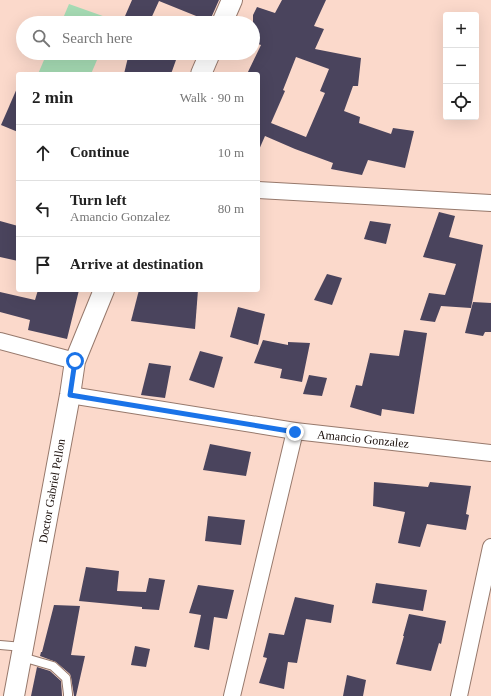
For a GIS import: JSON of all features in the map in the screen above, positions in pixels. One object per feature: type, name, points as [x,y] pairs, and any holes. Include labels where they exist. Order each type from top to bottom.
[{"type":"street","points":[[225,16],[232,0]]},
{"type":"street","points":[[202,72],[207,60]]},
{"type":"street","points":[[260,190],[491,204]]},
{"type":"street","name":"Doctor Gabriel Pellon","points":[[14,696],[75,361],[103,292]]},
{"type":"street","points":[[0,341],[75,361]]},
{"type":"street","name":"Amancio Gonzalez","points":[[70,395],[295,432],[491,453]]},
{"type":"street","points":[[232,696],[295,432]]},
{"type":"street","points":[[459,696],[491,547]]},
{"type":"lane","points":[[0,645],[22,652],[53,666],[66,678],[68,696]]},
{"type":"green space","points":[[69,4],[103,16],[64,16]]},
{"type":"green space","points":[[44,60],[97,60],[92,72],[39,72]]},
{"type":"building","points":[[132,0],[219,0],[212,16],[196,16],[159,1],[152,16],[125,16]]},
{"type":"building","points":[[282,0],[326,0],[314,26],[324,29],[315,49],[361,58],[358,86],[353,86],[344,111],[360,117],[359,123],[391,134],[393,128],[414,131],[405,168],[368,160],[362,175],[331,169],[333,163],[265,136],[260,147],[260,72],[248,72],[254,60],[260,60],[260,16],[253,16],[257,7],[275,13]],"holes":[[[296,57],[329,69],[320,91],[325,93],[306,137],[271,123],[285,91],[283,90]]]},
{"type":"building","points":[[127,60],[176,60],[172,72],[124,72]]},
{"type":"building","points":[[16,91],[16,131],[1,125]]},
{"type":"building","points":[[439,212],[455,216],[449,237],[483,245],[471,308],[441,306],[435,322],[420,320],[429,293],[445,295],[456,264],[423,257]]},
{"type":"building","points":[[0,221],[16,225],[16,261],[0,257]]},
{"type":"building","points":[[370,221],[391,224],[386,244],[364,239]]},
{"type":"building","points":[[327,274],[342,278],[332,305],[314,300]]},
{"type":"building","points":[[0,292],[35,300],[37,292],[79,292],[67,339],[28,330],[30,320],[0,312]]},
{"type":"building","points":[[138,292],[198,292],[195,329],[131,321]]},
{"type":"building","points":[[473,302],[491,303],[491,332],[485,332],[483,336],[465,333]]},
{"type":"building","points":[[238,307],[265,314],[258,345],[230,337]]},
{"type":"building","points":[[404,330],[427,333],[414,414],[382,409],[381,416],[350,407],[356,385],[362,386],[370,353],[399,356]]},
{"type":"building","points":[[263,340],[288,345],[288,342],[310,343],[302,382],[280,378],[282,369],[254,363]]},
{"type":"building","points":[[200,351],[223,357],[214,388],[189,380]]},
{"type":"building","points":[[149,363],[171,366],[165,398],[141,395]]},
{"type":"building","points":[[309,375],[327,378],[322,396],[303,394]]},
{"type":"building","points":[[210,444],[251,452],[246,476],[203,470]]},
{"type":"building","points":[[374,482],[428,487],[430,482],[471,486],[466,514],[469,515],[466,530],[427,524],[420,547],[398,543],[405,512],[373,506]]},
{"type":"building","points":[[208,516],[245,520],[241,545],[205,541]]},
{"type":"building","points":[[86,567],[119,571],[117,591],[146,592],[149,578],[165,580],[159,610],[79,601]]},
{"type":"building","points":[[376,583],[427,590],[423,611],[372,603]]},
{"type":"building","points":[[198,585],[234,590],[227,619],[214,617],[209,650],[194,647],[201,615],[189,613]]},
{"type":"building","points":[[295,597],[334,605],[331,623],[306,619],[297,663],[288,662],[284,689],[259,683],[267,658],[263,657],[269,633],[284,635]]},
{"type":"building","points":[[54,605],[80,606],[71,655],[85,656],[76,696],[74,696],[70,674],[56,662],[40,656]]},
{"type":"building","points":[[409,614],[446,621],[441,644],[439,643],[431,671],[396,664]]},
{"type":"building","points":[[135,646],[150,649],[146,667],[131,665]]},
{"type":"building","points":[[37,667],[50,671],[61,681],[62,696],[31,696]]},
{"type":"building","points":[[347,675],[366,680],[363,696],[343,696]]},
{"type":"route","points":[[75,361],[70,395],[295,432]]}]
